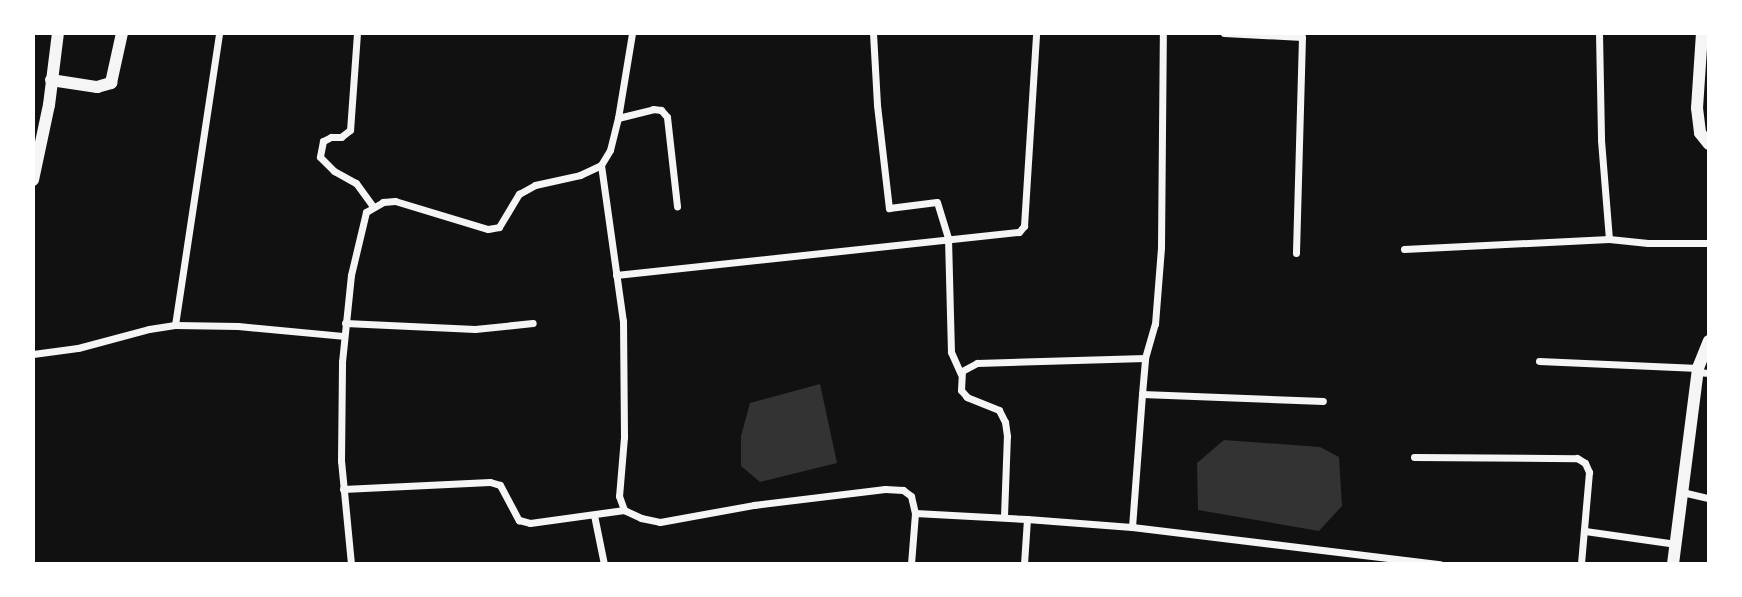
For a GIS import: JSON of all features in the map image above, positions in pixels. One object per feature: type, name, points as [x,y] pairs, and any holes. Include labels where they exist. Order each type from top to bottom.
[{"type":"street","points":[[33,180],[49,105],[58,33]]},
{"type":"street","points":[[51,80],[97,87],[111,83],[122,33]]},
{"type":"street","points":[[175,325],[219,33]]},
{"type":"street","points":[[357,33],[350,130],[341,137],[331,136],[323,141],[320,157],[334,171],[356,183],[373,206]]},
{"type":"street","points":[[351,564],[343,489],[340,405],[343,336],[361,227],[366,212],[373,206],[395,201],[488,229],[499,227],[519,194],[580,175],[601,165],[610,150],[618,118],[632,33]]},
{"type":"street","points":[[873,33],[877,105],[889,208],[937,202],[948,238],[951,352],[961,374],[961,390],[967,397],[999,410],[1005,422],[1007,436],[1004,516]]},
{"type":"street","points":[[616,275],[1019,232],[1024,226],[1036,33]]},
{"type":"street","points":[[1132,527],[1145,358],[1154,324],[1161,247],[1163,33]]},
{"type":"street","points":[[1223,33],[1302,37],[1296,253]]},
{"type":"street","points":[[1599,33],[1601,140],[1609,239]]},
{"type":"street","points":[[1702,33],[1697,108],[1700,132],[1709,144]]},
{"type":"street","points":[[618,118],[653,109],[661,110],[667,117],[677,206]]},
{"type":"street","points":[[601,165],[624,347],[624,437],[619,496],[624,510]]},
{"type":"street","points":[[1404,249],[1609,239],[1648,243],[1709,243]]},
{"type":"street","points":[[345,323],[462,329],[533,323]]},
{"type":"street","points":[[33,354],[78,348],[175,325],[239,326],[343,336]]},
{"type":"street","points":[[1673,564],[1701,371],[1709,341]]},
{"type":"street","points":[[961,374],[976,363],[1145,358]]},
{"type":"street","points":[[1539,361],[1701,371]]},
{"type":"street","points":[[1142,394],[1323,401]]},
{"type":"street","points":[[1414,457],[1577,458],[1585,463],[1589,472],[1581,564]]},
{"type":"street","points":[[343,489],[490,482],[500,485],[519,520],[530,523],[624,510],[641,518],[660,522],[754,505],[885,489],[903,490],[911,496],[915,513],[911,564]]},
{"type":"street","points":[[1682,492],[1709,498]]},
{"type":"street","points":[[915,513],[1004,516],[1132,527],[1440,564]]},
{"type":"street","points":[[594,515],[604,564]]},
{"type":"street","points":[[1024,564],[1027,519]]},
{"type":"street","points":[[1585,531],[1676,544]]},
{"type":"shaded area","points":[[820,384],[837,463],[760,482],[741,466],[741,436],[750,403]]},
{"type":"shaded area","points":[[1224,440],[1320,447],[1339,457],[1342,506],[1319,531],[1198,510],[1197,463]]}]
